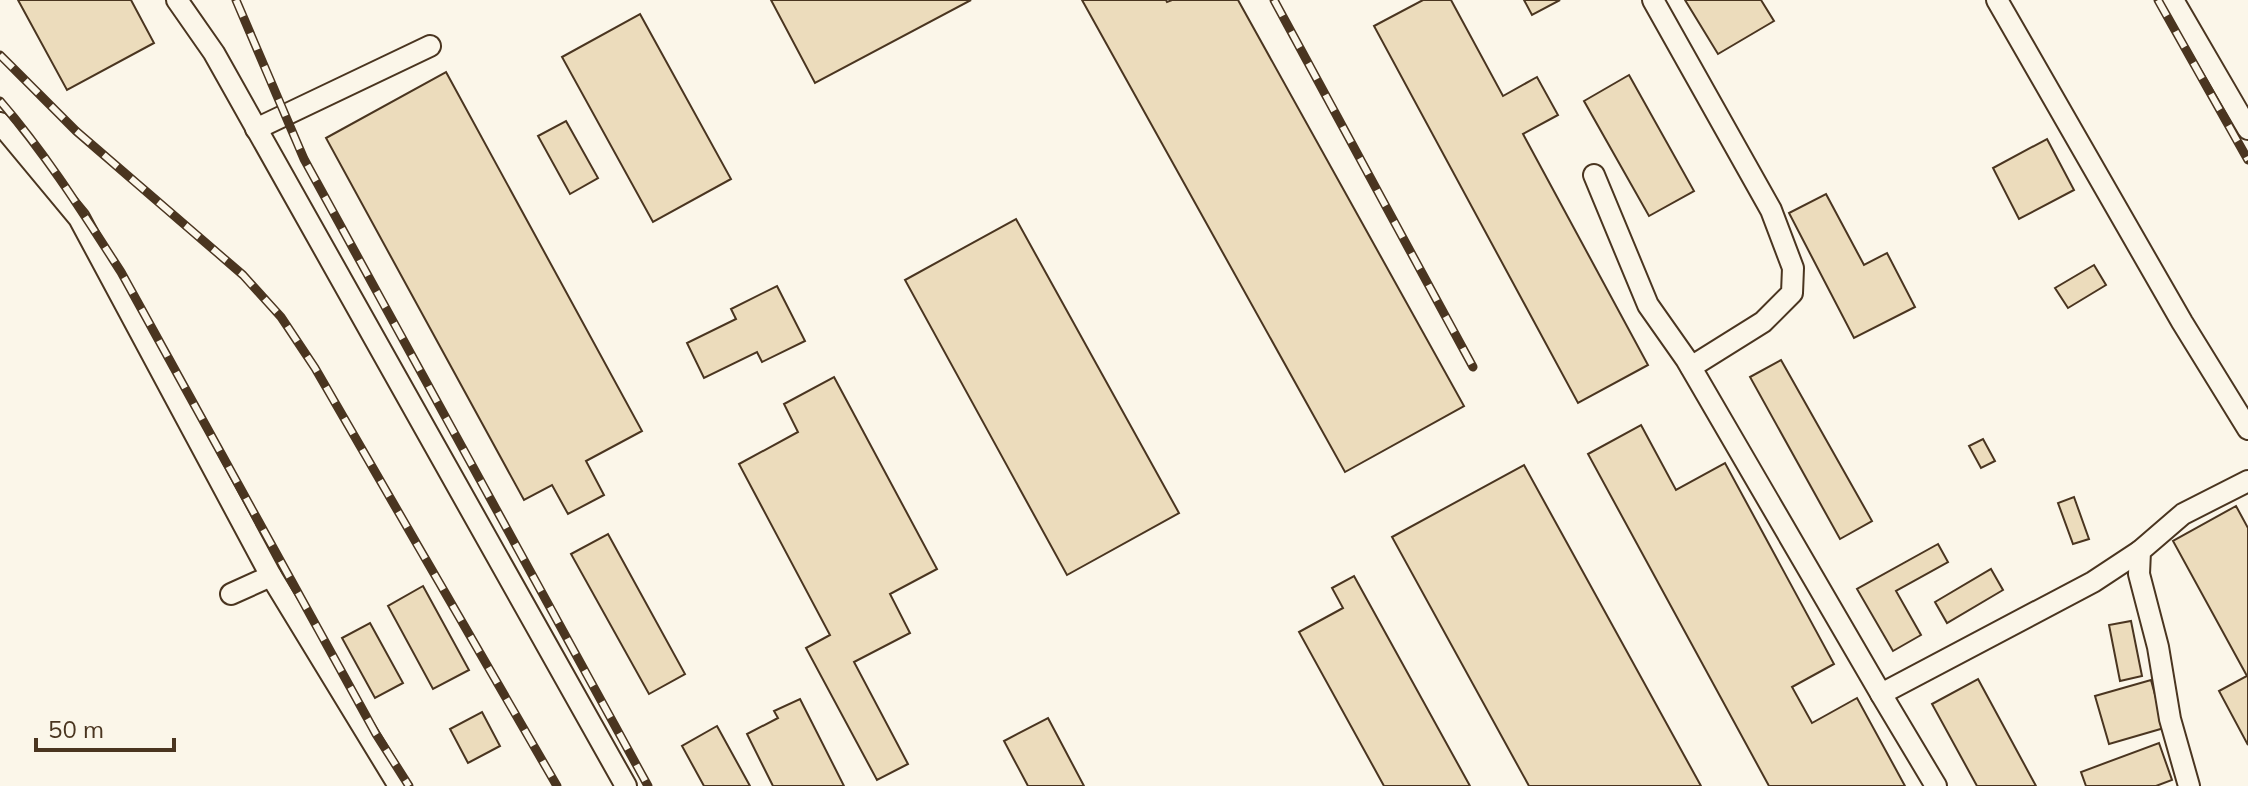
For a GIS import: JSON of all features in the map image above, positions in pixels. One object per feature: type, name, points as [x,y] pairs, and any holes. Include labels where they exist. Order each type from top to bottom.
[{"type":"lane","points":[[177,0],[214,53],[626,786]]},
{"type":"lane","points":[[1653,0],[1771,210],[1793,268],[1792,293],[1763,322],[1691,367]]},
{"type":"lane","points":[[1997,0],[2182,322],[2248,429]]},
{"type":"lane","points":[[2173,0],[2248,129]]},
{"type":"lane","points":[[256,129],[430,46]]},
{"type":"lane","points":[[0,123],[79,218],[271,576],[399,786]]},
{"type":"lane","points":[[1594,175],[1648,305],[1691,367],[1936,786]]},
{"type":"lane","points":[[1881,694],[2093,582],[2140,551],[2183,514],[2248,481]]},
{"type":"lane","points":[[2140,551],[2139,574],[2158,647],[2170,719],[2189,786]]},
{"type":"lane","points":[[231,594],[271,576]]},
{"type":"building","points":[[18,0],[131,0],[154,43],[67,90]]},
{"type":"building","points":[[771,0],[971,0],[815,83]]},
{"type":"building","points":[[1082,0],[1238,0],[1464,406],[1345,472]]},
{"type":"building","points":[[1423,0],[1451,0],[1503,96],[1537,77],[1558,115],[1523,134],[1648,365],[1578,403],[1374,26]]},
{"type":"building","points":[[1524,0],[1560,0],[1532,15]]},
{"type":"building","points":[[1685,0],[1761,0],[1774,21],[1718,54]]},
{"type":"building","points":[[640,14],[731,179],[653,222],[562,57]]},
{"type":"building","points":[[446,72],[642,431],[586,461],[604,495],[568,514],[552,485],[524,500],[326,138]]},
{"type":"building","points":[[1629,75],[1694,191],[1649,216],[1584,101]]},
{"type":"building","points":[[566,121],[598,178],[570,194],[538,136]]},
{"type":"building","points":[[2047,139],[2074,190],[2019,219],[1993,168]]},
{"type":"building","points":[[1826,194],[1864,265],[1887,253],[1915,307],[1854,338],[1789,213]]},
{"type":"building","points":[[1016,219],[1179,513],[1067,575],[905,280]]},
{"type":"building","points":[[2094,265],[2106,285],[2068,308],[2055,288]]},
{"type":"building","points":[[777,286],[805,341],[762,362],[757,352],[704,378],[687,343],[736,319],[731,309]]},
{"type":"building","points":[[1781,360],[1872,521],[1840,539],[1750,377]]},
{"type":"building","points":[[834,377],[937,569],[890,594],[910,633],[854,662],[908,764],[877,780],[806,648],[830,635],[739,464],[798,432],[784,404]]},
{"type":"building","points":[[1641,425],[1676,490],[1725,463],[1834,664],[1792,687],[1812,723],[1857,698],[1905,786],[1769,786],[1588,454]]},
{"type":"building","points":[[1983,439],[1995,461],[1981,468],[1969,446]]},
{"type":"building","points":[[1524,465],[1701,786],[1529,786],[1392,537]]},
{"type":"building","points":[[2074,497],[2089,539],[2073,544],[2058,503]]},
{"type":"building","points":[[2236,506],[2248,528],[2248,745],[2219,691],[2247,676],[2173,541]]},
{"type":"building","points":[[608,534],[685,674],[649,694],[571,554]]},
{"type":"building","points":[[1938,544],[1948,562],[1896,591],[1921,635],[1893,651],[1857,589]]},
{"type":"building","points":[[1991,569],[2003,590],[1947,623],[1935,602]]},
{"type":"building","points":[[1354,576],[1470,786],[1384,786],[1299,632],[1343,608],[1332,588]]},
{"type":"building","points":[[423,586],[469,670],[433,689],[388,606]]},
{"type":"building","points":[[2131,621],[2142,676],[2120,681],[2109,625]]},
{"type":"building","points":[[370,623],[403,683],[375,698],[342,638]]},
{"type":"building","points":[[1978,679],[2036,786],[1977,786],[1932,704]]},
{"type":"building","points":[[2151,680],[2164,728],[2109,744],[2095,696]]},
{"type":"building","points":[[800,699],[844,786],[773,786],[747,734],[778,718],[774,711]]},
{"type":"building","points":[[482,712],[500,746],[468,763],[450,729]]},
{"type":"building","points":[[1048,718],[1084,786],[1028,786],[1004,741]]},
{"type":"building","points":[[717,726],[750,786],[704,786],[682,746]]},
{"type":"building","points":[[2159,743],[2172,780],[2156,786],[2086,786],[2081,772]]},
{"type":"railway","points":[[236,0],[304,159],[648,786]]},
{"type":"railway","points":[[1274,0],[1473,367]]},
{"type":"railway","points":[[2158,0],[2248,160]]},
{"type":"railway","points":[[0,55],[76,131],[243,275],[281,317],[315,368],[557,786]]},
{"type":"railway","points":[[0,101],[48,163],[121,272],[376,734],[409,786]]}]
